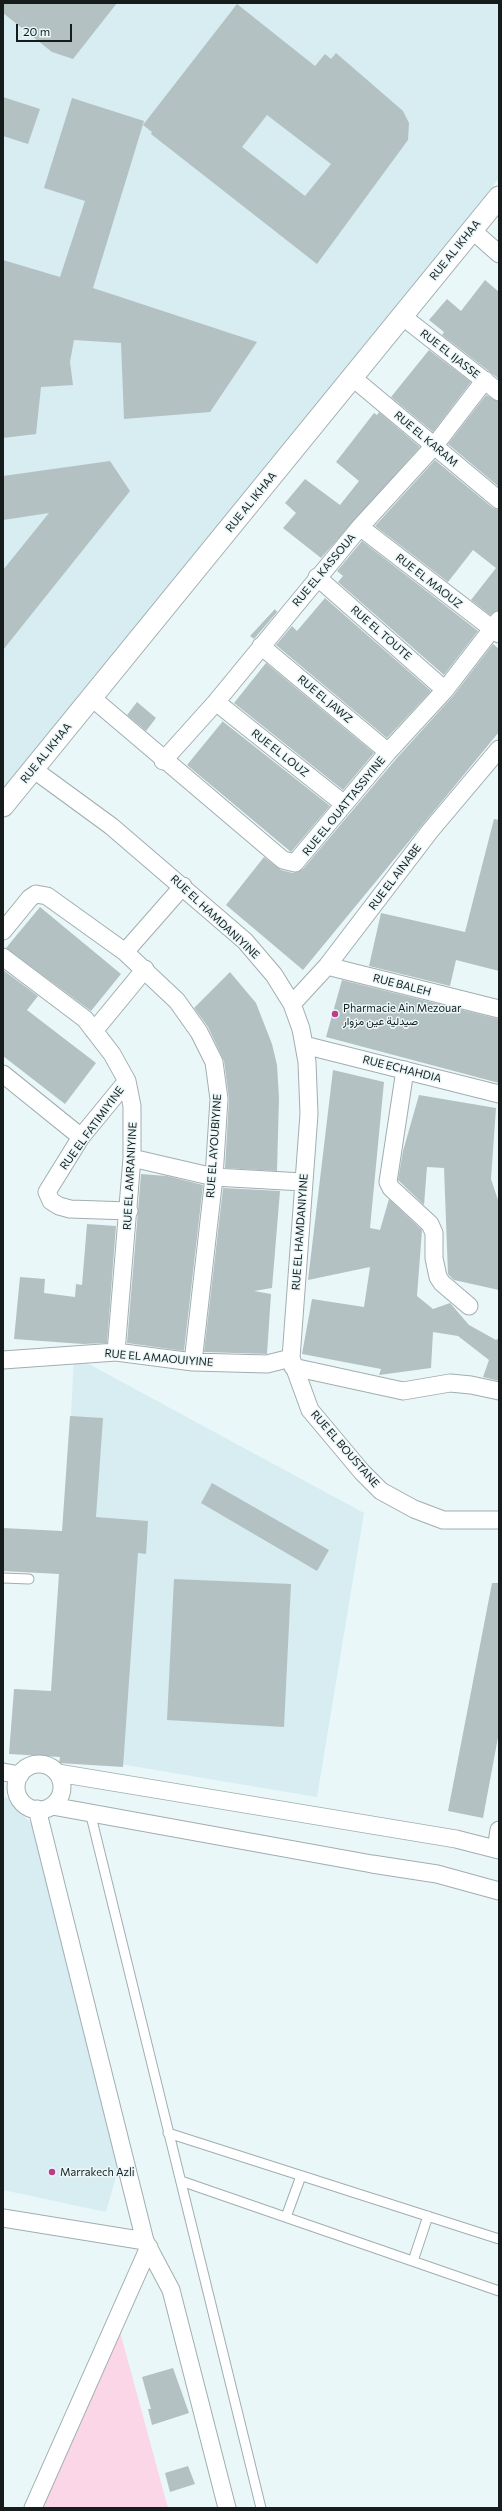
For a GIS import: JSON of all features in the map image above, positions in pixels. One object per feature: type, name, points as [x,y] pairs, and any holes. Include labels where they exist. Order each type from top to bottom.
[{"type":"street","name":"RUE AL IKHAA","points":[[3,806],[499,198]]},
{"type":"street","points":[[472,230],[499,254]]},
{"type":"street","name":"RUE EL IJASSE","points":[[402,316],[499,392]]},
{"type":"street","name":"RUE EL KARAM","points":[[353,378],[499,500]]},
{"type":"street","name":"RUE EL KASSOUA","points":[[163,761],[216,702],[360,527],[435,445],[485,380]]},
{"type":"street","name":"RUE EL MAOUZ","points":[[360,527],[496,627]]},
{"type":"street","name":"RUE EL TOUTE","points":[[318,577],[445,690]]},
{"type":"street","name":"RUE EL OUATTASSIYINE","points":[[92,697],[163,761],[283,860],[290,863],[295,863],[302,857],[388,752],[445,690],[496,627]]},
{"type":"street","name":"RUE EL JAWZ","points":[[262,646],[388,752]]},
{"type":"street","name":"RUE EL LOUZ","points":[[216,702],[344,804]]},
{"type":"street","name":"RUE EL AINABE","points":[[292,1004],[328,966],[430,831],[499,749]]},
{"type":"street","name":"RUE EL HAMDANIYINE","points":[[33,769],[111,826],[183,886],[252,949],[274,976],[292,1004],[304,1045],[307,1062],[309,1114],[303,1182],[292,1363]]},
{"type":"street","points":[[126,952],[183,886]]},
{"type":"street","name":"RUE EL AYOUBIYINE","points":[[3,931],[30,898],[41,894],[126,952],[145,969],[177,1001],[199,1032],[214,1062],[219,1099],[214,1177],[193,1362]]},
{"type":"street","name":"RUE EL AMRANIYINE","points":[[3,957],[84,1019],[112,1054],[127,1081],[132,1106],[132,1158],[129,1211],[116,1352]]},
{"type":"street","name":"RUE BALEH","points":[[328,966],[498,1007]]},
{"type":"street","points":[[94,1031],[145,969]]},
{"type":"street","name":"RUE ECHAHDIA","points":[[304,1045],[499,1094]]},
{"type":"street","points":[[405,1070],[402,1101],[388,1182],[391,1188],[430,1224],[434,1233],[434,1258],[438,1277],[442,1283],[469,1306]]},
{"type":"street","points":[[3,1074],[82,1137]]},
{"type":"street","name":"RUE EL FATIMIYINE","points":[[127,1081],[82,1137],[48,1188],[48,1197],[59,1206],[70,1209],[129,1211]]},
{"type":"street","points":[[132,1158],[214,1177],[303,1182]]},
{"type":"street","name":"RUE EL AMAOUIYINE","points":[[3,1360],[116,1352],[193,1362],[267,1364],[292,1363]]},
{"type":"street","points":[[292,1363],[403,1391],[450,1383],[470,1385],[499,1391]]},
{"type":"street","name":"RUE EL BOUSTANE","points":[[292,1363],[310,1410],[366,1478],[381,1491],[414,1509],[442,1520],[499,1520]]},
{"type":"street","points":[[499,1830],[497,1849],[456,1839],[58,1773],[43,1764],[34,1764],[20,1775],[17,1788],[21,1800],[27,1806],[90,1812],[372,1864],[437,1874],[499,1890]]},
{"type":"street","points":[[3,1772],[20,1775]]},
{"type":"street","points":[[45,1808],[62,1791],[58,1773]]},
{"type":"street","points":[[45,1808],[147,2244],[171,2290],[227,2508]]},
{"type":"street","points":[[3,2218],[147,2244]]},
{"type":"street","points":[[33,2508],[147,2244]]},
{"type":"lane","points":[[3,1578],[29,1579]]},
{"type":"lane","points":[[90,1812],[261,2508]]},
{"type":"lane","points":[[168,2134],[499,2239]]},
{"type":"lane","points":[[286,2217],[301,2176]]},
{"type":"lane","points":[[181,2181],[499,2291]]},
{"type":"lane","points":[[413,2261],[428,2216]]},
{"type":"shaded area","points":[[3,3],[499,3],[499,178],[3,812]]},
{"type":"shaded area","points":[[74,1356],[364,1513],[317,1797],[54,1753]]},
{"type":"shaded area","points":[[3,1797],[8,1798],[33,1826],[120,2163],[106,2212],[3,2190]]},
{"type":"shaded area","points":[[119,2328],[168,2508],[37,2508]]},
{"type":"building","points":[[3,3],[117,3],[73,59],[52,52],[3,13]]},
{"type":"building","points":[[237,4],[315,66],[325,54],[331,59],[336,53],[403,111],[409,123],[408,140],[317,264],[151,134],[152,132],[143,125]],"holes":[[[267,115],[331,164],[305,196],[242,147]]]},
{"type":"building","points":[[3,97],[40,109],[28,144],[3,136]]},
{"type":"building","points":[[72,98],[144,121],[93,288],[257,342],[210,412],[124,419],[121,343],[74,340],[70,362],[73,385],[41,387],[36,434],[3,438],[3,260],[60,277],[85,201],[44,188]]},
{"type":"building","points":[[485,280],[499,292],[499,379],[442,335],[444,332],[429,320],[447,299],[461,311]]},
{"type":"building","points":[[429,350],[471,382],[433,432],[391,397]]},
{"type":"building","points":[[486,395],[499,402],[499,487],[448,444]]},
{"type":"building","points":[[379,412],[420,447],[321,558],[283,528],[296,513],[285,503],[305,479],[340,505],[359,481],[336,462],[374,413],[377,415]]},
{"type":"building","points":[[435,460],[493,508],[499,510],[499,610],[490,615],[471,600],[496,568],[473,550],[448,582],[375,526]]},
{"type":"building","points":[[110,461],[130,491],[3,650],[3,570],[49,513],[3,520],[3,476]]},
{"type":"building","points":[[362,541],[478,631],[444,675],[338,582],[343,576],[337,571]]},
{"type":"building","points":[[325,598],[431,691],[387,738],[276,645],[292,626],[297,631]]},
{"type":"building","points":[[275,609],[277,612],[254,639],[250,636]]},
{"type":"building","points":[[493,644],[499,649],[499,732],[303,970],[226,905],[264,857],[281,870],[293,873],[303,869],[396,759],[453,696]]},
{"type":"building","points":[[266,663],[374,753],[343,790],[234,703]]},
{"type":"building","points":[[137,702],[156,718],[146,731],[127,715]]},
{"type":"building","points":[[223,721],[330,806],[291,852],[187,765]]},
{"type":"building","points":[[494,819],[499,820],[499,971],[456,960],[450,986],[369,966],[381,913],[465,932]]},
{"type":"building","points":[[40,907],[121,974],[91,1011],[6,948]]},
{"type":"building","points":[[3,970],[38,996],[27,1010],[96,1063],[65,1104],[3,1056]]},
{"type":"building","points":[[230,972],[256,1003],[272,1044],[277,1065],[279,1098],[277,1171],[225,1168],[229,1099],[224,1061],[208,1027],[194,1008]]},
{"type":"building","points":[[342,980],[499,1019],[499,1083],[326,1037]]},
{"type":"building","points":[[333,1070],[384,1082],[370,1228],[380,1230],[389,1199],[422,1230],[417,1296],[433,1309],[450,1303],[469,1325],[496,1340],[499,1338],[499,1381],[483,1377],[489,1360],[458,1336],[433,1332],[431,1368],[379,1375],[381,1369],[302,1354],[312,1299],[364,1307],[370,1267],[308,1280]]},
{"type":"building","points":[[419,1095],[496,1108],[491,1179],[499,1203],[499,1290],[454,1280],[448,1274],[444,1168],[427,1167],[424,1205],[398,1180],[403,1151]]},
{"type":"building","points":[[141,1174],[167,1176],[203,1185],[184,1351],[127,1343]]},
{"type":"building","points":[[223,1188],[280,1191],[272,1288],[254,1291],[271,1294],[267,1354],[204,1352]]},
{"type":"building","points":[[87,1224],[116,1226],[107,1343],[83,1344],[14,1339],[20,1277],[45,1279],[44,1293],[75,1297],[76,1284],[82,1285]]},
{"type":"building","points":[[70,1416],[103,1418],[96,1517],[148,1521],[146,1554],[138,1553],[123,1767],[59,1763],[60,1757],[9,1754],[14,1689],[51,1691],[59,1574],[3,1571],[3,1528],[62,1531]]},
{"type":"building","points":[[212,1483],[329,1550],[317,1571],[201,1503]]},
{"type":"building","points":[[174,1579],[291,1584],[284,1727],[167,1720]]},
{"type":"building","points":[[492,1583],[499,1583],[499,1732],[483,1818],[448,1811]]},
{"type":"building","points":[[173,2368],[189,2413],[152,2425],[148,2409],[151,2409],[142,2377]]},
{"type":"building","points":[[188,2466],[195,2484],[170,2492],[165,2473]]},
{"type":"place","name":"Pharmacie Ain Mezouar صيدلية عين مزوار","points":[[335,1014]]},
{"type":"place","name":"Marrakech Azli","points":[[52,2172]]}]
